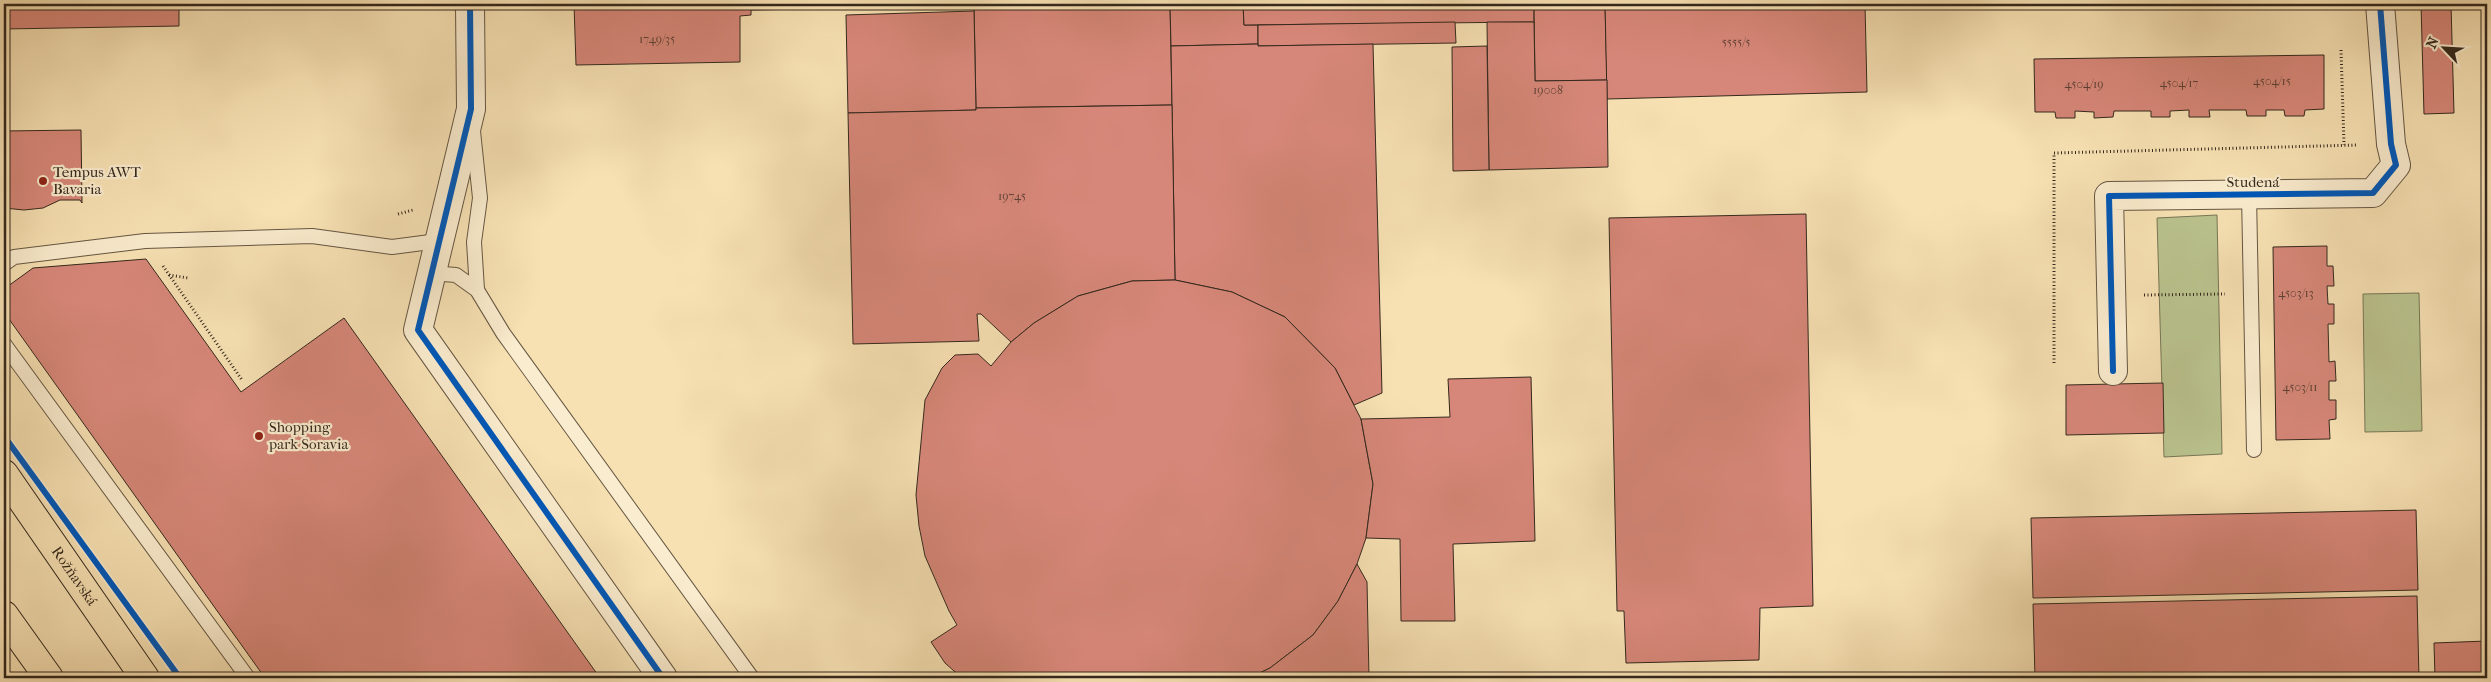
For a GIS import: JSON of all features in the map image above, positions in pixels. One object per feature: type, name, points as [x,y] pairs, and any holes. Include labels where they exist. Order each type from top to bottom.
[{"type":"main road","name":"Rožňavská","points":[[4,474],[145,678]]},
{"type":"main road","points":[[4,615],[49,678]]},
{"type":"street","points":[[470,4],[471,109],[430,273],[418,330],[663,678]]},
{"type":"street","name":"Studená","points":[[2113,371],[2108,196],[2374,193],[2396,164],[2391,144],[2380,4]]},
{"type":"lane","points":[[471,109],[480,198],[474,242],[478,290]]},
{"type":"lane","points":[[2249,194],[2254,450]]},
{"type":"lane","points":[[4,264],[14,257],[145,242],[312,236],[392,247],[438,241]]},
{"type":"lane","points":[[430,273],[456,274],[478,290],[503,333],[752,678]]},
{"type":"lane","points":[[4,344],[248,678]]},
{"type":"path","points":[[2341,50],[2344,145]]},
{"type":"path","points":[[145,242],[242,380]]},
{"type":"path","points":[[168,275],[188,278]]},
{"type":"path","points":[[2111,296],[2251,293]]},
{"type":"green space","points":[[2217,215],[2222,454],[2164,457],[2157,218]]},
{"type":"green space","points":[[2419,293],[2422,431],[2365,432],[2363,294]]},
{"type":"building","points":[[4,4],[179,4],[179,26],[4,29]]},
{"type":"building","points":[[574,4],[751,4],[751,15],[740,16],[740,62],[576,65]]},
{"type":"building","points":[[751,4],[974,4],[974,6],[751,10]]},
{"type":"building","points":[[974,4],[1170,4],[1172,105],[976,108]]},
{"type":"building","points":[[1170,4],[1243,4],[1244,25],[1258,25],[1258,44],[1171,46]]},
{"type":"building","points":[[1243,4],[1534,4],[1534,22],[1244,25]]},
{"type":"building","points":[[1534,4],[1605,4],[1607,80],[1535,81]]},
{"type":"building","points":[[1605,4],[1865,4],[1867,92],[1607,99]]},
{"type":"building","points":[[2421,4],[2451,4],[2454,113],[2424,114]]},
{"type":"building","points":[[974,11],[976,110],[848,113],[846,15]]},
{"type":"building","points":[[1455,22],[1456,43],[1258,46],[1258,25]]},
{"type":"building","points":[[1487,22],[1534,22],[1535,81],[1607,80],[1608,167],[1489,170]]},
{"type":"building","points":[[1258,44],[1258,46],[1373,44],[1382,393],[1354,405],[1335,368],[1285,317],[1232,292],[1175,280],[1171,46]]},
{"type":"building","points":[[1487,46],[1489,170],[1453,171],[1452,47]]},
{"type":"building","points":[[2324,55],[2324,109],[2305,110],[2304,116],[2285,116],[2284,110],[2266,110],[2266,116],[2247,116],[2246,110],[2209,110],[2210,117],[2189,117],[2189,110],[2170,111],[2170,117],[2151,117],[2151,111],[2114,111],[2113,117],[2094,118],[2094,112],[2075,111],[2075,118],[2056,118],[2055,112],[2035,112],[2034,59]]},
{"type":"building","points":[[1172,105],[1175,280],[1132,281],[1078,296],[1034,323],[1011,342],[981,314],[977,314],[979,341],[853,344],[848,113],[976,110],[976,108]]},
{"type":"building","name":"Tempus AWT Bavaria","points":[[81,130],[82,203],[80,200],[60,200],[43,208],[24,210],[4,208],[4,131]]},
{"type":"building","points":[[1806,214],[1813,606],[1760,608],[1759,660],[1626,663],[1624,611],[1617,611],[1609,218]]},
{"type":"building","points":[[2327,246],[2327,266],[2333,266],[2334,286],[2327,286],[2328,304],[2334,304],[2334,324],[2328,324],[2329,362],[2335,361],[2336,381],[2329,381],[2329,400],[2336,400],[2336,419],[2329,420],[2330,439],[2276,440],[2273,247]]},
{"type":"building","name":"Shopping park Soravia","points":[[146,259],[241,392],[344,318],[600,678],[265,678],[4,312],[4,289],[33,268]]},
{"type":"building","points":[[1175,280],[1232,292],[1285,317],[1335,368],[1361,419],[1373,484],[1366,538],[1357,564],[1338,601],[1313,635],[1270,668],[1249,678],[962,678],[945,663],[931,642],[957,625],[925,556],[919,526],[916,495],[925,400],[942,368],[955,355],[978,354],[991,366],[1011,342],[1034,323],[1078,296],[1132,281]]},
{"type":"building","points":[[1531,377],[1535,541],[1453,544],[1455,621],[1401,621],[1400,539],[1366,538],[1373,484],[1361,419],[1450,417],[1448,379]]},
{"type":"building","points":[[2163,383],[2164,433],[2066,435],[2066,385]]},
{"type":"building","points":[[2416,510],[2418,590],[2033,598],[2031,518]]},
{"type":"building","points":[[1357,564],[1367,582],[1369,678],[1249,678],[1270,668],[1313,635],[1338,601]]},
{"type":"building","points":[[2417,596],[2419,678],[2035,678],[2033,604]]},
{"type":"building","points":[[2487,641],[2487,678],[2435,678],[2434,643]]},
{"type":"cycle path","points":[[470,4],[471,109],[418,330],[663,678]]},
{"type":"cycle path","points":[[2113,371],[2109,196],[2373,193],[2396,165],[2391,144],[2380,4]]},
{"type":"cycle path","points":[[4,436],[180,678]]},
{"type":"place","name":"Tempus AWT Bavaria","points":[[43,181]]},
{"type":"place","name":"Shopping park Soravia","points":[[259,436]]}]
